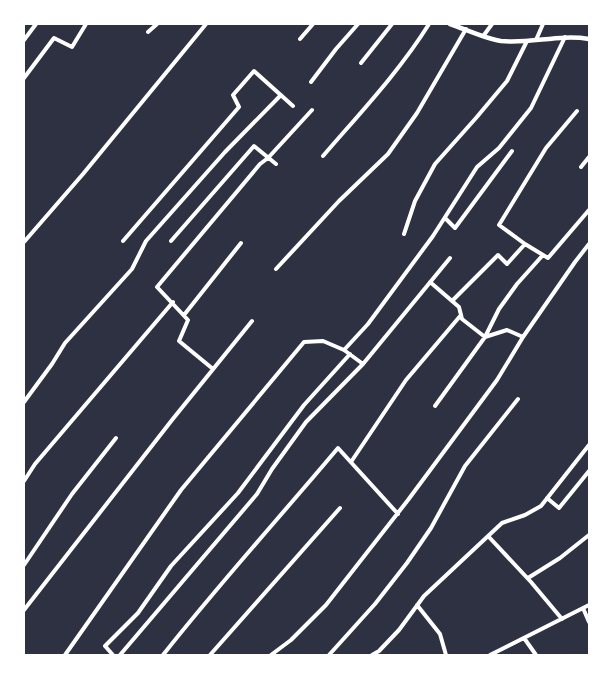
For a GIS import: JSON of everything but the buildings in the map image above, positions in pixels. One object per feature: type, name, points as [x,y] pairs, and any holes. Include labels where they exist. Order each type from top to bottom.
[{"type":"street","points":[[24,40],[36,24]]},
{"type":"street","points":[[24,78],[54,38],[72,47],[86,24]]},
{"type":"street","points":[[148,32],[157,24]]},
{"type":"street","points":[[24,242],[83,174],[206,24]]},
{"type":"street","points":[[300,39],[313,24]]},
{"type":"street","points":[[311,82],[358,24]]},
{"type":"street","points":[[361,63],[392,24]]},
{"type":"street","points":[[323,156],[382,88],[430,24]]},
{"type":"street","points":[[450,24],[500,41],[527,41],[573,36],[589,39]]},
{"type":"street","points":[[484,36],[492,24]]},
{"type":"street","points":[[536,40],[543,24]]},
{"type":"street","points":[[276,269],[339,201],[388,154],[417,112],[466,29]]},
{"type":"street","points":[[344,350],[368,324],[433,236],[477,167],[500,148],[531,108],[566,37]]},
{"type":"street","points":[[404,234],[415,201],[435,164],[507,81],[527,41]]},
{"type":"street","points":[[123,241],[239,107],[232,95],[254,71],[293,106]]},
{"type":"street","points":[[24,402],[65,343],[132,269],[146,241],[224,152],[281,95]]},
{"type":"street","points":[[213,369],[179,341],[188,320],[157,287],[260,164],[268,158],[312,110]]},
{"type":"street","points":[[577,111],[546,148],[499,225],[548,258],[589,210]]},
{"type":"street","points":[[171,241],[254,146],[276,164]]},
{"type":"street","points":[[445,218],[455,228],[512,151]]},
{"type":"street","points":[[581,167],[589,157]]},
{"type":"street","points":[[184,315],[241,243]]},
{"type":"street","points":[[452,301],[498,255],[507,264],[525,244]]},
{"type":"street","points":[[271,655],[291,640],[326,605],[398,514],[497,380],[523,337],[589,244]]},
{"type":"street","points":[[434,406],[485,337],[499,309],[517,284],[543,255]]},
{"type":"street","points":[[120,655],[257,494],[272,469],[306,422],[363,364],[450,258]]},
{"type":"street","points":[[430,282],[459,308],[462,319],[485,337]]},
{"type":"street","points":[[24,481],[42,457],[173,302]]},
{"type":"street","points":[[351,462],[406,380],[461,315]]},
{"type":"street","points":[[24,610],[101,509],[252,322]]},
{"type":"street","points":[[485,337],[506,330],[523,337]]},
{"type":"street","points":[[64,655],[180,490],[304,342],[322,341],[344,350],[363,364]]},
{"type":"street","points":[[113,655],[104,646],[138,613],[171,566],[238,493],[304,405],[350,354]]},
{"type":"street","points":[[329,655],[375,604],[407,563],[430,528],[465,466],[518,400]]},
{"type":"street","points":[[24,565],[72,494],[116,438]]},
{"type":"street","points":[[372,655],[379,651],[399,630],[424,596],[502,523],[525,515],[541,506],[589,445]]},
{"type":"street","points":[[163,655],[202,606],[338,448],[398,514]]},
{"type":"street","points":[[547,498],[559,508],[589,472]]},
{"type":"street","points":[[210,655],[340,508]]},
{"type":"street","points":[[528,578],[560,558],[589,535]]},
{"type":"street","points":[[488,536],[528,578],[562,619]]},
{"type":"street","points":[[417,605],[440,634],[446,655]]},
{"type":"street","points":[[490,655],[589,605]]},
{"type":"street","points":[[583,608],[589,622]]},
{"type":"street","points":[[524,638],[536,655]]}]
